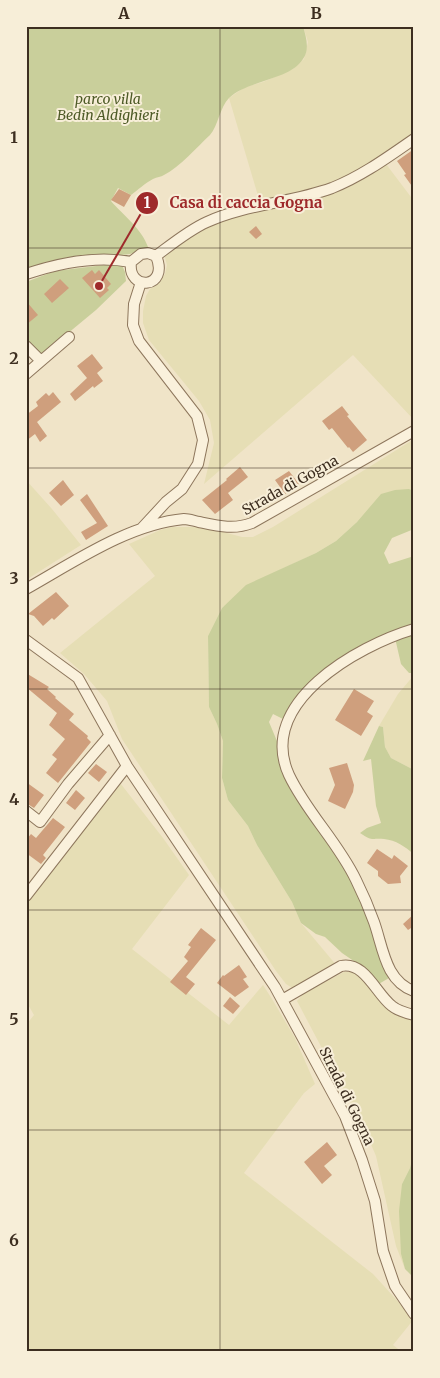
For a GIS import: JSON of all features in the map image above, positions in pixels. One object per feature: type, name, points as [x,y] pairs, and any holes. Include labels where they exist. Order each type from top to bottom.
[{"type":"street","points":[[156,256],[206,222],[229,214],[303,198],[340,184],[361,174],[414,139]]},
{"type":"street","points":[[148,253],[156,256],[160,272],[155,280],[148,283],[136,279],[130,269],[131,262],[141,254],[148,253]]},
{"type":"street","points":[[26,274],[50,266],[78,262],[117,259],[131,262]]},
{"type":"street","name":"Strada di Gogna","points":[[141,282],[134,304],[133,326],[139,341],[196,416],[203,440],[198,464],[182,489],[166,502],[142,528]]},
{"type":"street","points":[[26,374],[69,337]]},
{"type":"street","points":[[26,346],[41,361]]},
{"type":"street","name":"Strada di Gogna","points":[[26,589],[90,552],[142,528],[186,519],[223,527],[240,528],[414,431]]},
{"type":"street","points":[[414,630],[362,650],[318,681],[304,695],[291,713],[282,735],[284,761],[288,774],[308,808],[350,867],[374,923],[389,968],[397,979],[408,989],[414,991]]},
{"type":"street","name":"Strada di Gogna","points":[[26,640],[78,678],[128,766],[282,1000],[345,1116],[362,1160],[374,1201],[383,1251],[395,1286],[414,1314]]},
{"type":"street","points":[[26,811],[40,822],[68,784],[110,735]]},
{"type":"street","points":[[26,896],[128,766]]},
{"type":"street","points":[[350,867],[353,866],[360,875]]},
{"type":"street","points":[[282,1000],[341,966],[347,965],[358,969],[366,975],[394,1008],[414,1014]]},
{"type":"street","name":"Strada di Gogna","points":[[389,1267],[414,1302]]},
{"type":"shaded area","points":[[303,26],[414,26],[414,139],[383,160],[414,201],[414,420],[353,355],[204,484],[214,443],[210,420],[199,401],[149,340],[143,323],[146,296],[150,289],[158,284],[165,274],[167,265],[163,251],[185,235],[259,207],[259,199],[229,98],[245,87],[263,82],[293,69],[304,59],[308,42]]},
{"type":"shaded area","points":[[414,439],[414,491],[409,489],[357,522],[336,541],[316,553],[267,576],[234,598],[222,608],[208,636],[209,707],[223,741],[222,778],[228,800],[248,826],[257,845],[292,902],[301,923],[337,966],[294,989],[286,984],[276,971],[122,739],[107,701],[84,674],[60,653],[155,576],[129,544],[160,530],[172,527],[204,527],[242,537],[253,537],[273,527]]},
{"type":"shaded area","points":[[26,480],[81,545],[26,580]]},
{"type":"shaded area","points":[[414,675],[414,770],[391,758],[385,747],[383,727],[379,726],[398,694]]},
{"type":"shaded area","points":[[117,779],[189,875],[132,949],[229,1025],[263,985],[295,1038],[315,1084],[304,1093],[244,1173],[373,1274],[414,1319],[393,1345],[402,1352],[26,1352],[26,1025],[34,1015],[26,1001],[26,896]]},
{"type":"shaded area","points":[[344,972],[357,972],[414,1019],[414,1153],[410,1168],[402,1184],[401,1254],[405,1269],[396,1246],[376,1156],[364,1128],[297,1001],[304,993]]},
{"type":"green space","name":"parco villa Bedin Aldighieri","points":[[26,26],[303,26],[307,47],[303,59],[297,66],[279,76],[247,87],[229,98],[223,106],[210,135],[176,167],[163,176],[154,178],[131,195],[118,188],[111,201],[137,228],[148,247],[130,254],[51,263],[26,271]]},
{"type":"green space","points":[[121,263],[126,281],[96,310],[38,358],[26,345],[26,282],[55,271]]},
{"type":"green space","points":[[409,489],[414,491],[414,529],[392,538],[384,553],[389,564],[414,556],[414,673],[409,673],[401,664],[395,638],[317,679],[289,722],[273,714],[269,722],[290,772],[352,874],[389,978],[377,985],[361,966],[342,953],[325,937],[316,934],[301,923],[292,902],[257,845],[248,826],[228,800],[222,778],[223,741],[209,707],[208,636],[222,608],[246,585],[316,553],[336,541],[357,522],[381,494]]},
{"type":"green space","points":[[379,726],[383,727],[385,747],[391,758],[414,770],[414,854],[404,846],[392,841],[370,839],[360,833],[367,828],[381,823],[376,806],[371,759],[363,761]]},
{"type":"green space","points":[[414,1153],[414,1278],[405,1269],[401,1254],[399,1211],[402,1184],[410,1168]]},
{"type":"building","points":[[414,149],[414,189],[397,161]]},
{"type":"building","points":[[119,189],[131,195],[124,207],[111,200]]},
{"type":"building","points":[[256,226],[262,234],[256,239],[249,232]]},
{"type":"building","points":[[92,270],[95,274],[99,270],[111,284],[107,288],[109,290],[100,298],[82,278]]},
{"type":"building","points":[[60,279],[69,288],[52,303],[44,294]]},
{"type":"building","points":[[26,301],[38,315],[26,325]]},
{"type":"building","points":[[92,354],[103,368],[97,373],[103,381],[94,388],[93,386],[75,401],[70,394],[87,378],[77,366]]},
{"type":"building","points":[[53,392],[61,402],[37,422],[47,436],[40,442],[35,434],[26,441],[26,415],[38,406],[36,402],[46,393],[49,396]]},
{"type":"building","points":[[342,406],[349,415],[347,416],[367,440],[353,452],[332,428],[329,430],[322,421]]},
{"type":"building","points":[[240,467],[248,477],[228,493],[233,500],[215,514],[202,500]]},
{"type":"building","points":[[289,471],[299,484],[285,494],[275,480]]},
{"type":"building","points":[[63,480],[74,495],[61,506],[49,493]]},
{"type":"building","points":[[87,494],[108,526],[86,540],[81,532],[97,523],[80,500]]},
{"type":"building","points":[[56,592],[69,606],[54,620],[52,618],[43,626],[34,616],[28,614]]},
{"type":"building","points":[[26,673],[49,687],[47,689],[55,698],[74,714],[69,720],[88,736],[87,738],[91,742],[58,783],[46,773],[57,759],[52,755],[65,739],[49,725],[57,713],[26,687]]},
{"type":"building","points":[[354,689],[374,701],[367,712],[373,716],[361,736],[335,720]]},
{"type":"building","points":[[347,763],[354,785],[353,792],[345,809],[328,801],[335,785],[329,768]]},
{"type":"building","points":[[96,764],[107,772],[99,782],[88,773]]},
{"type":"building","points":[[26,782],[44,795],[34,808],[26,803]]},
{"type":"building","points":[[76,790],[85,798],[75,810],[66,803]]},
{"type":"building","points":[[53,818],[65,827],[43,855],[46,858],[41,864],[26,853],[26,840],[31,834],[36,838]]},
{"type":"building","points":[[377,849],[392,859],[394,855],[408,866],[400,876],[401,883],[388,884],[378,876],[378,871],[367,863]]},
{"type":"building","points":[[414,914],[414,926],[408,930],[403,924]]},
{"type":"building","points":[[201,928],[216,940],[186,977],[195,984],[186,995],[170,982],[188,961],[184,957],[191,947],[188,945]]},
{"type":"building","points":[[239,965],[247,977],[243,979],[249,987],[235,997],[217,983],[223,975]]},
{"type":"building","points":[[230,997],[240,1006],[233,1014],[223,1006]]},
{"type":"building","points":[[327,1142],[337,1155],[324,1166],[332,1175],[322,1184],[304,1162]]},
{"type":"place","name":"Casa di caccia Gogna","points":[[99,286]]}]
